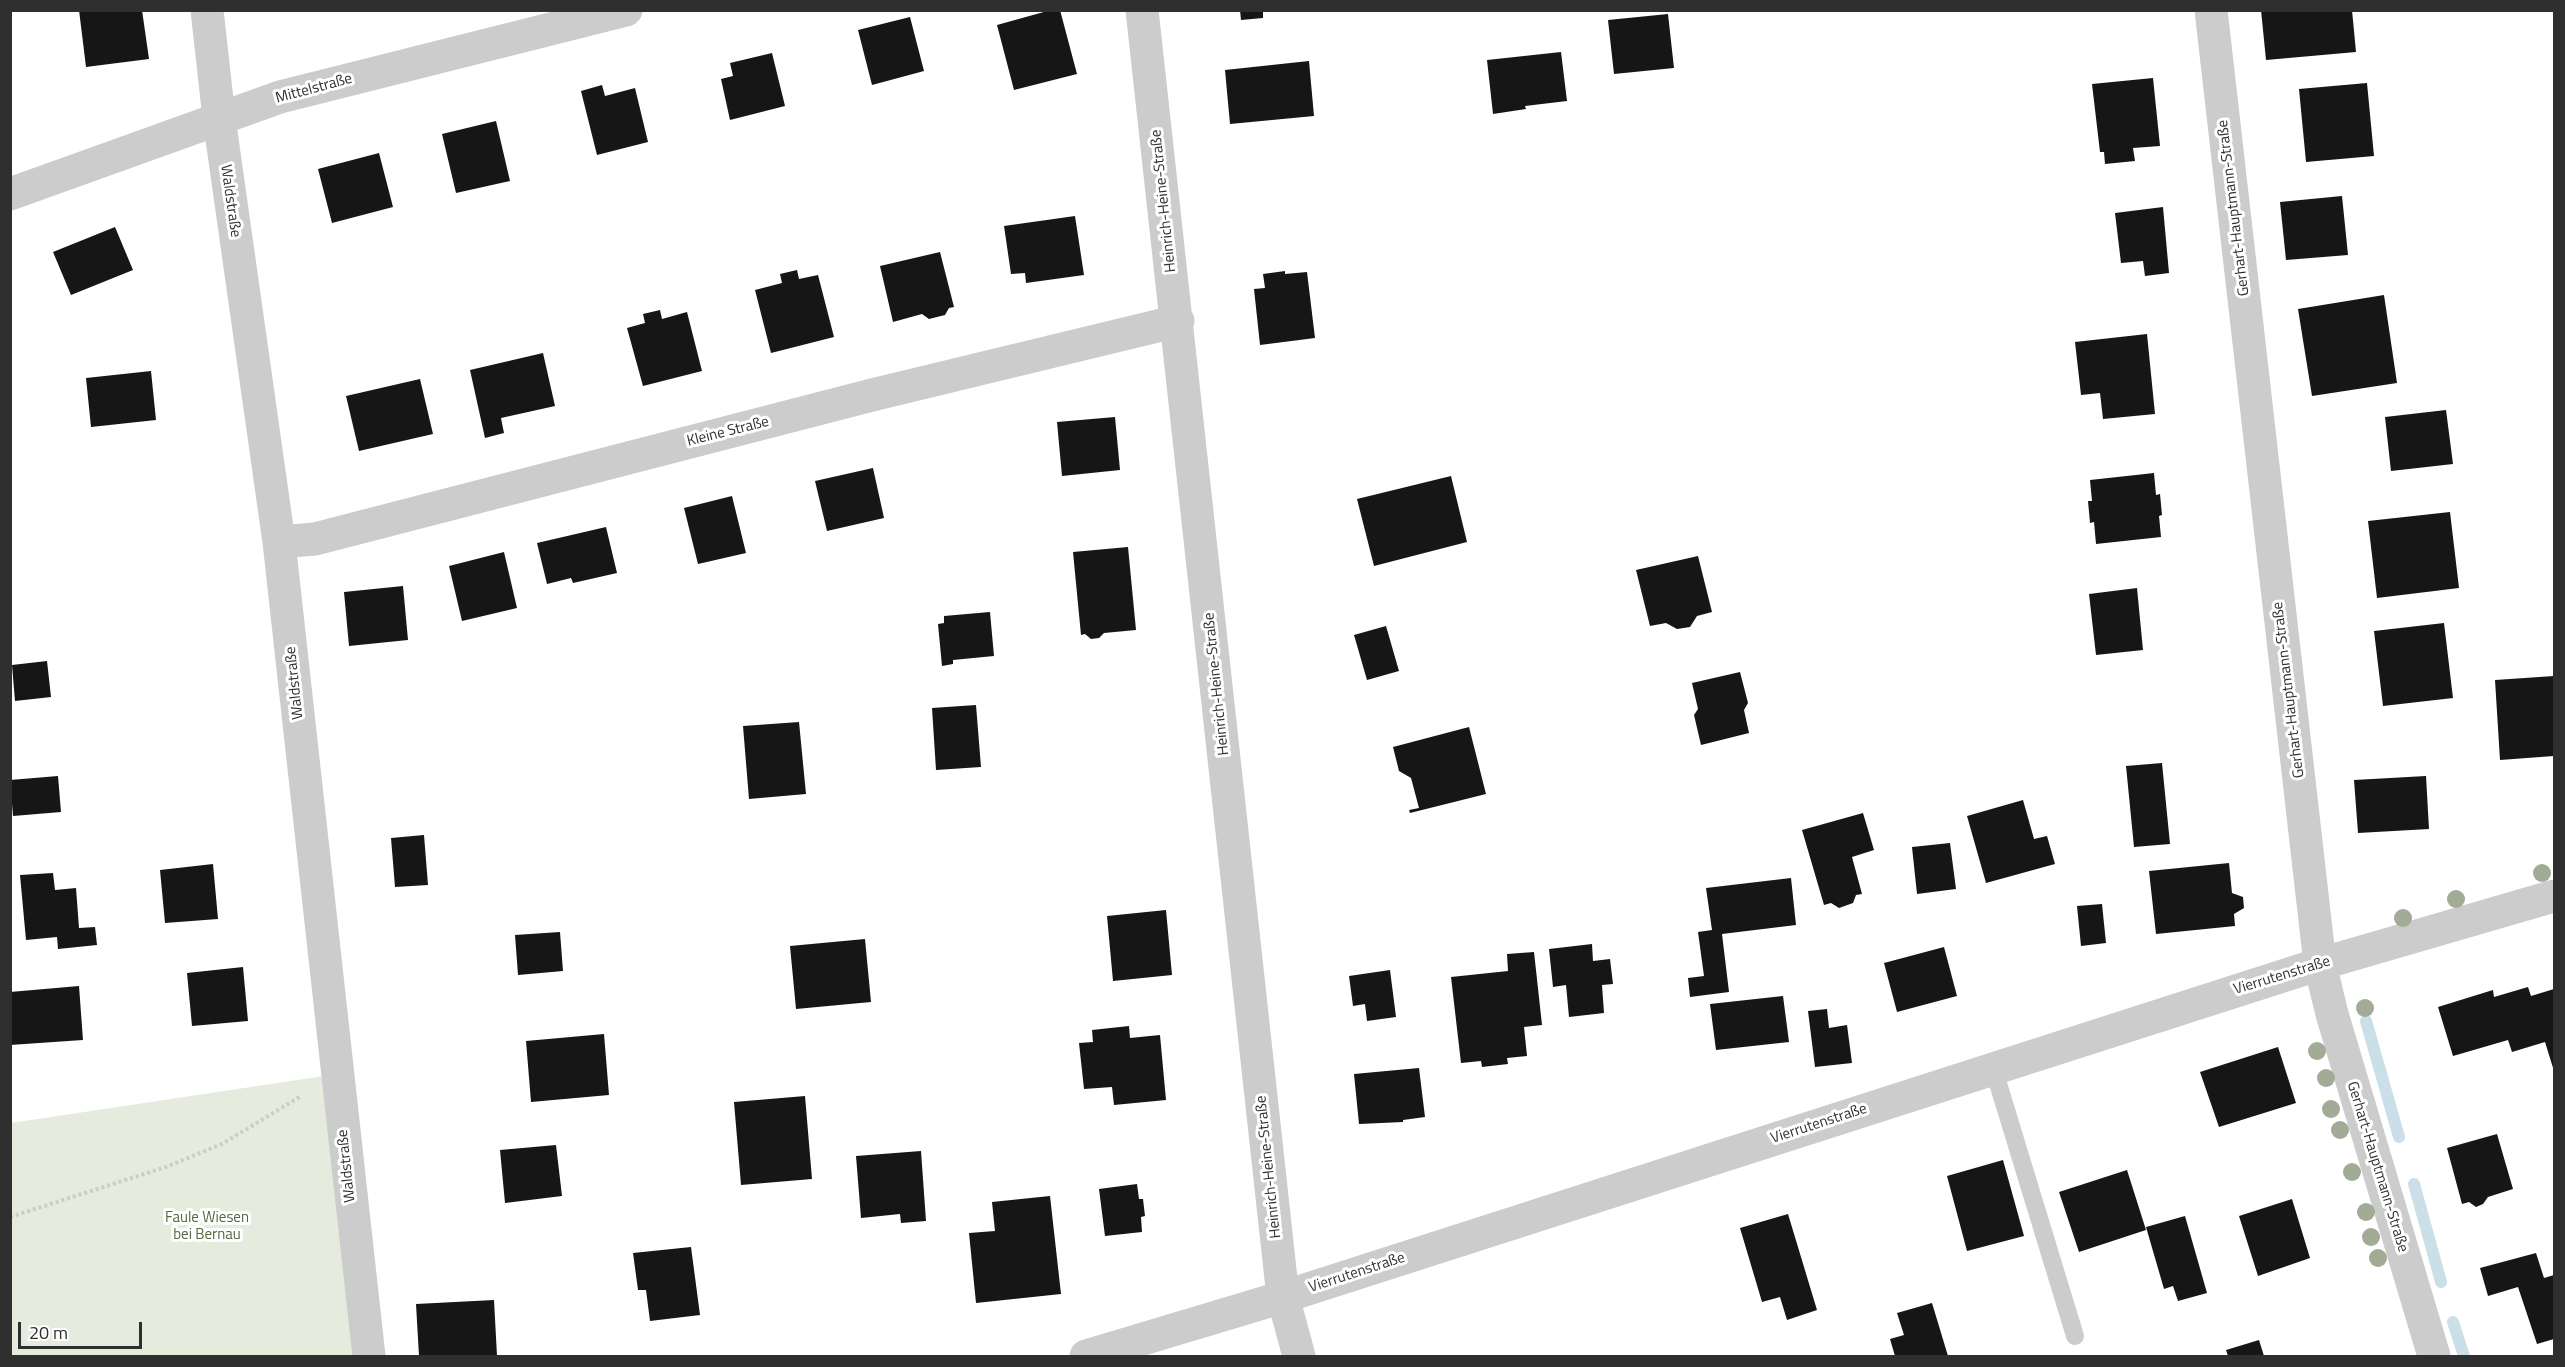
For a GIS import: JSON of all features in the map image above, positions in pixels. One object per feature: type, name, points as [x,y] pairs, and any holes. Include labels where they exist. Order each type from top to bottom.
[{"type":"street","name":"Waldstraße","points":[[207,10],[219,118],[279,542],[369,1356]]},
{"type":"street","name":"Mittelstraße","points":[[10,194],[280,98],[626,10]]},
{"type":"street","name":"Heinrich-Heine-Straße","points":[[1142,10],[1178,321],[1283,1297],[1299,1356]]},
{"type":"street","name":"Gerhart-Hauptmann-Straße","points":[[2211,10],[2320,964],[2332,1014],[2434,1356]]},
{"type":"street","name":"Kleine Straße","points":[[279,542],[315,538],[872,395],[1178,321]]},
{"type":"street","name":"Vierrutenstraße","points":[[1086,1356],[1283,1297],[1993,1067],[2320,964],[2554,896]]},
{"type":"lane","points":[[1993,1067],[2075,1336]]},
{"type":"path","points":[[10,1217],[166,1167],[222,1144],[338,1074]]},
{"type":"green space","name":"Faule Wiesen bei Bernau","points":[[324,1076],[358,1356],[11,1356],[11,1123]]},
{"type":"building","points":[[79,10],[142,10],[149,59],[86,67]]},
{"type":"building","points":[[1051,10],[1060,10],[1077,74],[1014,90],[997,25]]},
{"type":"building","points":[[1240,10],[1263,10],[1263,18],[1241,20]]},
{"type":"building","points":[[2261,10],[2352,10],[2356,52],[2266,60]]},
{"type":"building","points":[[1668,14],[1674,68],[1614,74],[1608,20]]},
{"type":"building","points":[[910,17],[924,71],[872,85],[858,30]]},
{"type":"building","points":[[1561,52],[1567,101],[1525,106],[1526,109],[1493,114],[1487,60]]},
{"type":"building","points":[[772,53],[785,106],[730,120],[721,79],[733,76],[730,63]]},
{"type":"building","points":[[1309,61],[1314,116],[1230,124],[1225,70]]},
{"type":"building","points":[[2153,78],[2160,146],[2133,148],[2135,161],[2105,164],[2104,152],[2100,152],[2092,84]]},
{"type":"building","points":[[2367,83],[2374,156],[2306,162],[2299,89]]},
{"type":"building","points":[[602,85],[605,96],[635,88],[648,142],[597,155],[581,91]]},
{"type":"building","points":[[496,121],[510,181],[456,193],[442,134]]},
{"type":"building","points":[[379,153],[393,207],[332,223],[318,169]]},
{"type":"building","points":[[2342,196],[2348,255],[2286,260],[2280,202]]},
{"type":"building","points":[[2163,207],[2169,273],[2145,276],[2143,261],[2121,263],[2115,213]]},
{"type":"building","points":[[1075,216],[1084,275],[1026,283],[1025,273],[1011,274],[1004,226]]},
{"type":"building","points":[[115,227],[133,270],[71,295],[53,252]]},
{"type":"building","points":[[940,252],[954,307],[949,308],[945,315],[929,319],[922,314],[893,322],[880,266]]},
{"type":"building","points":[[797,270],[799,279],[818,275],[834,337],[771,353],[755,290],[782,283],[780,274]]},
{"type":"building","points":[[1285,271],[1285,274],[1307,272],[1315,338],[1260,345],[1254,289],[1265,288],[1263,274]]},
{"type":"building","points":[[2384,295],[2397,383],[2312,396],[2298,309]]},
{"type":"building","points":[[660,310],[662,319],[687,312],[702,371],[643,386],[627,328],[645,323],[643,314]]},
{"type":"building","points":[[2147,334],[2155,414],[2103,419],[2100,393],[2081,395],[2075,342]]},
{"type":"building","points":[[543,353],[555,406],[501,418],[504,433],[485,438],[470,370]]},
{"type":"building","points":[[151,371],[156,420],[91,427],[86,378]]},
{"type":"building","points":[[420,379],[433,434],[359,451],[346,396]]},
{"type":"building","points":[[2446,410],[2453,464],[2391,471],[2385,417]]},
{"type":"building","points":[[1115,417],[1120,470],[1062,476],[1057,422]]},
{"type":"building","points":[[873,468],[884,518],[827,531],[815,481]]},
{"type":"building","points":[[2154,473],[2156,495],[2160,494],[2161,537],[2096,544],[2094,522],[2090,523],[2088,501],[2092,501],[2090,480]]},
{"type":"building","points":[[1451,476],[1467,542],[1374,566],[1357,499]]},
{"type":"building","points":[[732,496],[746,553],[698,564],[684,508]]},
{"type":"building","points":[[2450,512],[2459,588],[2377,598],[2368,521]]},
{"type":"building","points":[[606,527],[617,573],[573,583],[571,578],[547,584],[537,543]]},
{"type":"building","points":[[1128,547],[1136,630],[1104,633],[1099,638],[1091,639],[1085,634],[1081,635],[1073,552]]},
{"type":"building","points":[[504,552],[517,608],[462,621],[449,566]]},
{"type":"building","points":[[1698,556],[1712,612],[1697,616],[1690,627],[1677,629],[1666,623],[1650,626],[1636,570]]},
{"type":"building","points":[[403,586],[408,640],[349,646],[344,592]]},
{"type":"building","points":[[2137,588],[2143,650],[2096,655],[2089,594]]},
{"type":"building","points":[[990,612],[994,656],[953,660],[953,664],[942,666],[938,624],[944,623],[944,616]]},
{"type":"building","points":[[2444,623],[2453,698],[2383,706],[2374,631]]},
{"type":"building","points":[[1386,626],[1399,671],[1367,680],[1354,635]]},
{"type":"building","points":[[47,661],[51,697],[15,701],[12,665]]},
{"type":"building","points":[[1740,672],[1748,703],[1744,710],[1749,733],[1701,745],[1694,715],[1698,709],[1692,683]]},
{"type":"building","points":[[2554,676],[2554,756],[2500,760],[2495,680]]},
{"type":"building","points":[[976,705],[981,767],[936,770],[932,708]]},
{"type":"building","points":[[799,722],[806,794],[749,799],[743,726]]},
{"type":"building","points":[[1469,727],[1486,794],[1410,813],[1409,810],[1419,808],[1411,778],[1399,771],[1393,747]]},
{"type":"building","points":[[2162,763],[2170,844],[2134,847],[2126,766]]},
{"type":"building","points":[[58,776],[61,812],[13,816],[10,780]]},
{"type":"building","points":[[2426,776],[2429,829],[2358,833],[2354,780]]},
{"type":"building","points":[[2023,800],[2034,839],[2047,836],[2055,864],[1986,883],[1967,816]]},
{"type":"building","points":[[1863,813],[1874,850],[1852,857],[1862,894],[1856,895],[1853,903],[1839,908],[1831,903],[1824,905],[1802,830]]},
{"type":"building","points":[[424,835],[428,885],[395,887],[391,838]]},
{"type":"building","points":[[1950,843],[1956,889],[1917,894],[1912,847]]},
{"type":"building","points":[[2229,863],[2232,893],[2243,897],[2244,908],[2234,914],[2235,926],[2156,934],[2149,871]]},
{"type":"building","points":[[213,864],[218,919],[165,923],[160,870]]},
{"type":"building","points":[[53,873],[55,890],[76,888],[79,928],[95,927],[97,945],[58,949],[57,937],[26,940],[20,875]]},
{"type":"building","points":[[1791,878],[1796,925],[1722,934],[1729,992],[1690,997],[1688,978],[1704,976],[1698,932],[1712,930],[1706,888]]},
{"type":"building","points":[[2102,904],[2106,943],[2081,946],[2077,906]]},
{"type":"building","points":[[1166,910],[1172,975],[1113,981],[1107,916]]},
{"type":"building","points":[[560,932],[563,971],[518,975],[515,935]]},
{"type":"building","points":[[865,939],[871,1002],[796,1009],[790,946]]},
{"type":"building","points":[[1592,944],[1593,961],[1610,959],[1613,984],[1602,985],[1604,1013],[1569,1017],[1566,985],[1553,987],[1549,949]]},
{"type":"building","points":[[1944,947],[1957,996],[1897,1012],[1884,963]]},
{"type":"building","points":[[1534,952],[1542,1025],[1524,1027],[1527,1056],[1507,1058],[1508,1064],[1482,1067],[1481,1061],[1461,1063],[1451,977],[1508,971],[1507,954]]},
{"type":"building","points":[[243,967],[248,1021],[192,1026],[187,973]]},
{"type":"building","points":[[1390,970],[1396,1017],[1367,1021],[1365,1004],[1353,1006],[1349,976]]},
{"type":"building","points":[[79,986],[83,1040],[10,1045],[10,992]]},
{"type":"building","points":[[2528,987],[2531,996],[2554,989],[2554,1071],[2545,1042],[2512,1052],[2508,1040],[2453,1056],[2438,1007],[2493,990],[2494,997]]},
{"type":"building","points":[[1783,996],[1789,1042],[1716,1050],[1710,1004]]},
{"type":"building","points":[[1827,1009],[1829,1028],[1847,1025],[1852,1063],[1815,1067],[1808,1011]]},
{"type":"building","points":[[1129,1026],[1130,1038],[1160,1035],[1166,1100],[1114,1105],[1112,1087],[1084,1089],[1079,1043],[1093,1042],[1092,1030]]},
{"type":"building","points":[[604,1034],[609,1095],[531,1102],[526,1041]]},
{"type":"building","points":[[2278,1047],[2296,1103],[2219,1127],[2200,1072]]},
{"type":"building","points":[[1419,1068],[1425,1117],[1403,1120],[1403,1122],[1359,1124],[1354,1074]]},
{"type":"building","points":[[805,1096],[812,1179],[741,1185],[734,1102]]},
{"type":"building","points":[[2497,1134],[2513,1189],[2488,1197],[2483,1204],[2476,1207],[2469,1202],[2462,1204],[2447,1148]]},
{"type":"building","points":[[556,1145],[562,1196],[505,1203],[500,1150]]},
{"type":"building","points":[[921,1151],[926,1221],[901,1223],[900,1214],[861,1218],[856,1156]]},
{"type":"building","points":[[2003,1160],[2024,1236],[1967,1251],[1947,1176]]},
{"type":"building","points":[[2127,1170],[2146,1230],[2079,1252],[2059,1192]]},
{"type":"building","points":[[1137,1184],[1139,1199],[1143,1199],[1145,1216],[1141,1217],[1142,1232],[1105,1236],[1099,1189]]},
{"type":"building","points":[[1050,1196],[1061,1294],[976,1303],[969,1233],[995,1231],[992,1202]]},
{"type":"building","points":[[2292,1199],[2310,1258],[2258,1276],[2239,1216]]},
{"type":"building","points":[[1788,1214],[1817,1310],[1787,1320],[1780,1297],[1762,1302],[1740,1228]]},
{"type":"building","points":[[2185,1216],[2207,1293],[2178,1301],[2173,1286],[2164,1289],[2146,1227]]},
{"type":"building","points":[[691,1247],[700,1315],[650,1321],[646,1290],[638,1290],[633,1253]]},
{"type":"building","points":[[2536,1253],[2544,1278],[2554,1275],[2554,1339],[2537,1344],[2518,1287],[2488,1296],[2480,1268]]},
{"type":"building","points":[[494,1300],[497,1356],[419,1356],[416,1304]]},
{"type":"building","points":[[1932,1303],[1948,1356],[1895,1356],[1890,1339],[1904,1335],[1897,1313]]},
{"type":"building","points":[[2259,1340],[2264,1356],[2228,1356],[2226,1350]]},
{"type":"waterway","points":[[2366,1021],[2399,1137]]},
{"type":"waterway","points":[[2414,1184],[2441,1282]]},
{"type":"waterway","points":[[2453,1322],[2464,1356]]}]
